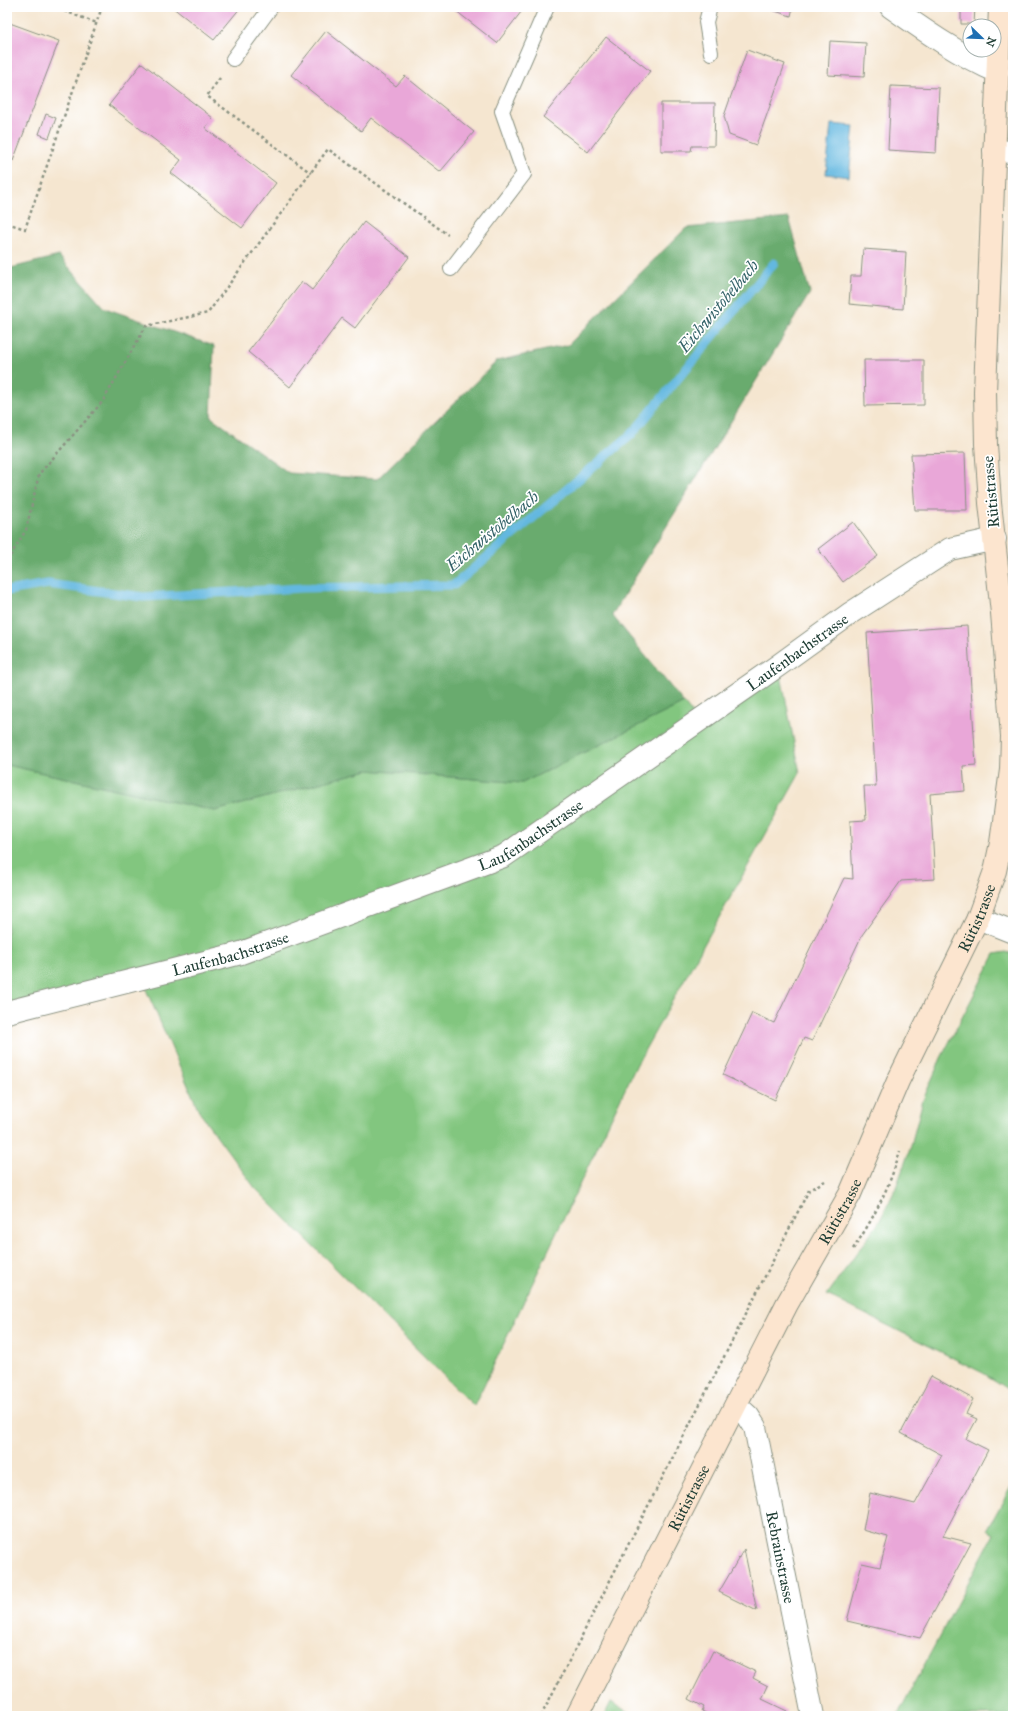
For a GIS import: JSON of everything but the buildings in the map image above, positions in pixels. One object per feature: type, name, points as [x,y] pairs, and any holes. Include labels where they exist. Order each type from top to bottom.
[{"type":"main road","name":"Rütistrasse","points":[[577,1716],[787,1304],[855,1185],[898,1081],[978,918],[991,883],[1001,843],[1011,770],[1012,736],[1007,613],[990,503],[986,444],[985,392],[1004,152],[998,72],[1000,7]]},
{"type":"street","points":[[891,7],[946,45],[977,63],[998,72]]},
{"type":"street","name":"Laufenbachstrasse","points":[[7,1012],[241,953],[504,856],[864,605],[950,549],[995,539]]},
{"type":"street","points":[[978,918],[1013,932]]},
{"type":"street","name":"Rebrainstrasse","points":[[736,1405],[748,1416],[756,1427],[813,1716]]},
{"type":"lane","points":[[233,59],[271,7]]},
{"type":"lane","points":[[451,269],[524,174],[502,111],[547,7]]},
{"type":"lane","points":[[710,7],[706,22],[711,54]]},
{"type":"path","points":[[53,7],[97,22]]},
{"type":"path","points":[[7,223],[25,229],[102,7]]},
{"type":"path","points":[[233,59],[207,96],[310,173]]},
{"type":"path","points":[[7,561],[26,530],[39,474],[104,401],[146,326],[208,312],[328,149],[467,248]]},
{"type":"path","points":[[541,1716],[809,1190],[824,1181]]},
{"type":"green space","points":[[789,218],[810,293],[612,615],[684,703],[522,783],[368,770],[215,811],[7,765],[7,269],[59,256],[105,308],[214,346],[211,417],[289,473],[377,479],[497,361],[568,345],[686,228]]},
{"type":"green space","points":[[779,665],[800,773],[637,1064],[474,1406],[255,1188],[200,1113],[141,978],[7,1012],[7,765],[215,811],[368,770],[522,783],[684,703],[698,721]]},
{"type":"green space","points":[[1006,952],[1013,954],[1013,1392],[983,1373],[827,1295],[879,1222],[895,1190],[910,1149],[923,1100],[941,1058],[995,954]]},
{"type":"green space","points":[[1013,1483],[1013,1716],[897,1716],[994,1534],[987,1530]]},
{"type":"green space","points":[[611,1702],[635,1716],[604,1716]]},
{"type":"water","points":[[831,124],[854,126],[849,177],[826,174]]},
{"type":"waterway","name":"Eichwistobelbach","points":[[7,591],[48,584],[143,597],[302,588],[454,585],[632,434],[774,263]]}]
